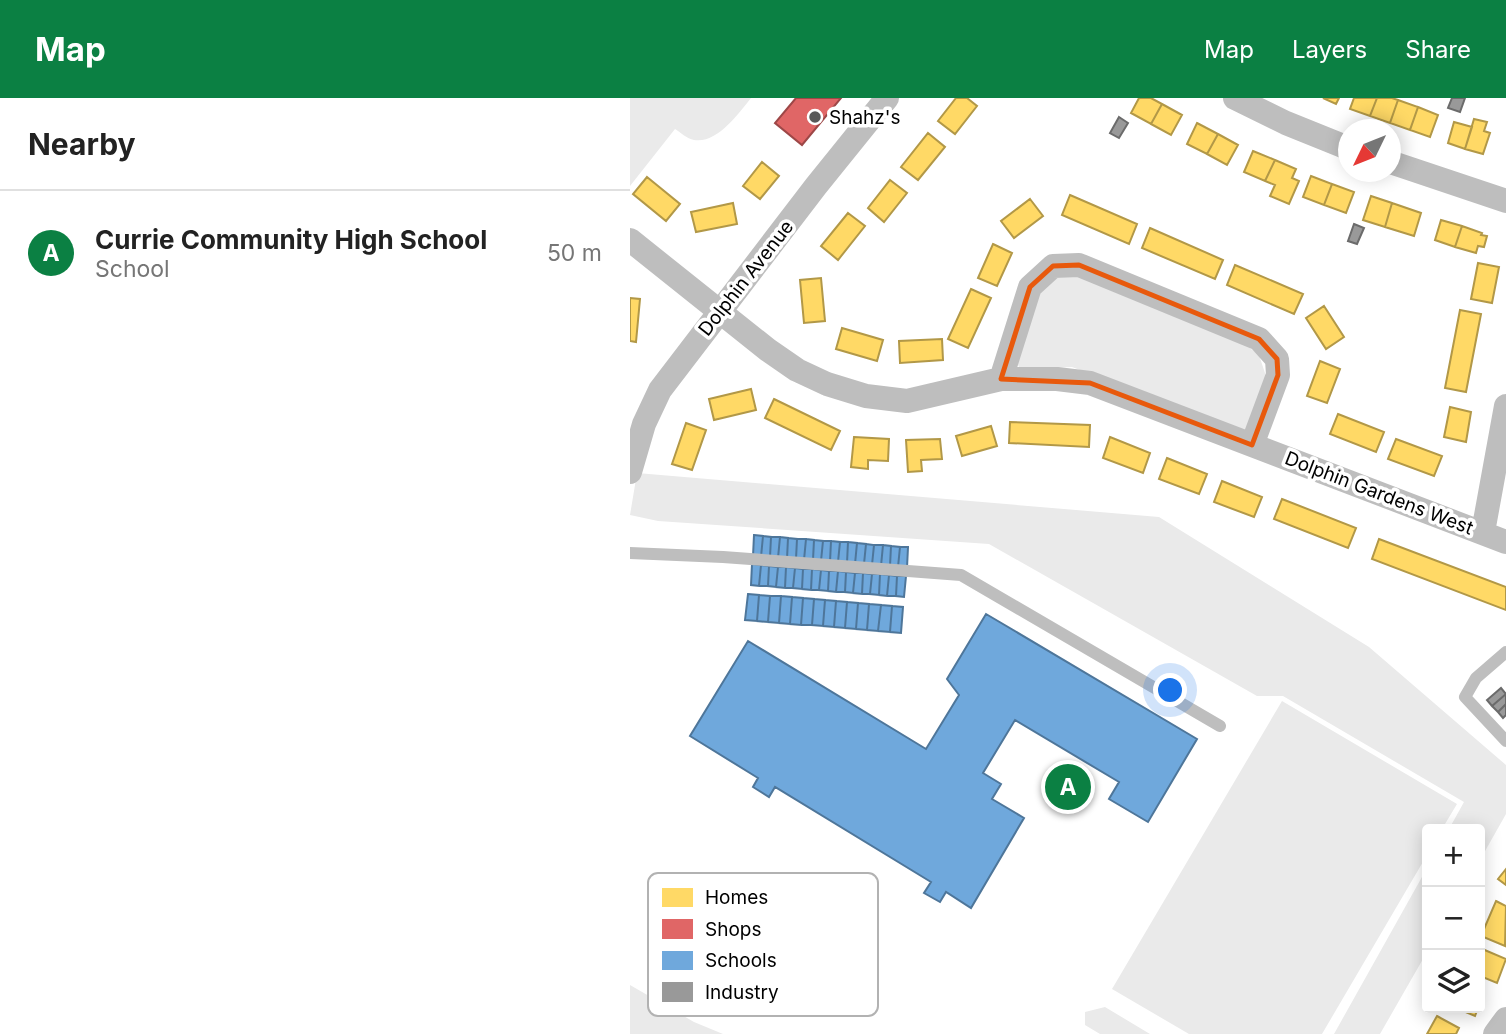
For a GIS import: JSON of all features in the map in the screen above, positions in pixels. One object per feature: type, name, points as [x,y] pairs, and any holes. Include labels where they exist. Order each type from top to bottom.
[{"type":"street","name":"Dolphin Avenue","points":[[630,472],[644,424],[660,390],[887,98]]},
{"type":"street","points":[[1236,98],[1286,123],[1338,144]]},
{"type":"street","points":[[1401,165],[1506,201]]},
{"type":"street","name":"Dolphin Gardens West","points":[[630,240],[768,350],[797,370],[827,384],[866,396],[907,401],[1001,379],[1057,379],[1090,383],[1506,541]]},
{"type":"street","points":[[1001,379],[1030,287],[1053,266],[1079,265],[1259,338],[1277,359],[1278,375],[1252,445]]},
{"type":"street","points":[[1483,532],[1506,406]]},
{"type":"street","points":[[1495,1034],[1506,1019]]},
{"type":"lane","points":[[630,553],[723,557],[961,575],[1220,726]]},
{"type":"lane","points":[[1506,652],[1476,678],[1465,696],[1506,741]]},
{"type":"highlighted area","points":[[1079,265],[1259,339],[1277,359],[1278,375],[1252,445],[1090,383],[1001,379],[1030,287],[1053,266]]},
{"type":"shaded area","points":[[630,98],[751,98],[719,133],[711,137],[694,140],[675,129],[630,186]]},
{"type":"shaded area","points":[[1055,276],[1082,277],[1234,336],[1259,355],[1266,376],[1245,432],[1072,367],[1020,369],[1014,357],[1041,290]]},
{"type":"shaded area","points":[[637,473],[1159,517],[1369,647],[1506,765],[1506,814],[1485,851],[1485,824],[1452,824],[1464,802],[1283,696],[1257,696],[989,544],[658,521],[630,515]]},
{"type":"shaded area","points":[[1282,701],[1457,804],[1445,824],[1422,824],[1422,864],[1322,1034],[1189,1034],[1112,989]]},
{"type":"shaded area","points":[[1422,877],[1422,961],[1380,1034],[1334,1034]]},
{"type":"shaded area","points":[[630,985],[648,995],[648,1016],[684,1016],[723,1034],[630,1034]]},
{"type":"shaded area","points":[[1105,1007],[1150,1034],[1100,1034],[1085,1025],[1085,1012]]},
{"type":"building: Homes","points":[[956,98],[967,98],[977,106],[955,134],[938,121]]},
{"type":"building: Homes","points":[[1139,98],[1151,98],[1162,104],[1151,124],[1131,113]]},
{"type":"building: Homes","points":[[1323,98],[1339,98],[1336,104]]},
{"type":"building: Homes","points":[[1354,98],[1377,98],[1370,116],[1350,109]]},
{"type":"building: Homes","points":[[1377,98],[1398,100],[1391,119],[1370,116]]},
{"type":"building: Homes","points":[[1398,100],[1418,107],[1410,130],[1401,127],[1401,119],[1391,119]]},
{"type":"building: Homes","points":[[1162,104],[1182,115],[1171,135],[1151,124]]},
{"type":"building: Homes","points":[[1418,107],[1438,115],[1430,137],[1410,130]]},
{"type":"building: Homes","points":[[1474,119],[1487,122],[1484,131],[1490,133],[1483,154],[1465,149]]},
{"type":"building: Homes","points":[[1454,122],[1472,127],[1465,149],[1448,143]]},
{"type":"building: Homes","points":[[1197,123],[1218,134],[1207,154],[1187,144]]},
{"type":"building: Homes","points":[[928,133],[945,147],[918,180],[901,167]]},
{"type":"building: Homes","points":[[1218,134],[1238,145],[1227,165],[1207,154]]},
{"type":"building: Homes","points":[[1253,151],[1275,160],[1265,181],[1244,172]]},
{"type":"building: Homes","points":[[1275,160],[1296,169],[1292,178],[1299,181],[1289,204],[1270,196],[1275,185],[1265,181]]},
{"type":"building: Homes","points":[[762,162],[779,176],[760,199],[743,186]]},
{"type":"building: Homes","points":[[1311,176],[1332,184],[1324,205],[1303,197]]},
{"type":"building: Homes","points":[[647,177],[680,204],[666,221],[633,194]]},
{"type":"building: Homes","points":[[890,180],[907,193],[884,222],[868,208]]},
{"type":"building: Homes","points":[[1332,184],[1354,192],[1346,213],[1324,205]]},
{"type":"building: Homes","points":[[1070,195],[1137,224],[1129,244],[1062,215]]},
{"type":"building: Homes","points":[[1371,196],[1392,203],[1385,227],[1363,220]]},
{"type":"building: Homes","points":[[1030,199],[1043,216],[1014,238],[1001,221]]},
{"type":"building: Homes","points":[[733,203],[737,224],[696,232],[691,212]]},
{"type":"building: Homes","points":[[1392,203],[1421,213],[1414,236],[1385,227]]},
{"type":"building: Homes","points":[[848,213],[865,226],[838,260],[821,246]]},
{"type":"building: Homes","points":[[1441,220],[1462,226],[1455,247],[1435,240]]},
{"type":"building: Homes","points":[[1462,226],[1487,236],[1484,247],[1478,246],[1476,253],[1455,247]]},
{"type":"building: Homes","points":[[1150,228],[1223,260],[1215,279],[1142,248]]},
{"type":"building: Homes","points":[[993,244],[1012,253],[997,286],[978,278]]},
{"type":"building: Homes","points":[[1478,263],[1499,267],[1492,303],[1471,299]]},
{"type":"building: Homes","points":[[1235,265],[1303,294],[1294,314],[1227,285]]},
{"type":"building: Homes","points":[[821,278],[825,321],[804,323],[800,280]]},
{"type":"building: Homes","points":[[971,289],[991,298],[968,348],[948,339]]},
{"type":"building: Homes","points":[[630,298],[640,299],[636,342],[630,341]]},
{"type":"building: Homes","points":[[1324,306],[1344,337],[1326,349],[1306,318]]},
{"type":"building: Homes","points":[[1460,310],[1481,314],[1466,392],[1445,388]]},
{"type":"building: Homes","points":[[842,328],[883,340],[877,361],[836,349]]},
{"type":"building: Homes","points":[[942,339],[943,360],[900,363],[899,341]]},
{"type":"building: Homes","points":[[1320,361],[1340,369],[1327,403],[1307,396]]},
{"type":"building: Homes","points":[[751,389],[756,410],[714,420],[709,399]]},
{"type":"building: Homes","points":[[774,399],[840,431],[831,450],[765,418]]},
{"type":"building: Homes","points":[[1450,407],[1471,412],[1466,442],[1444,437]]},
{"type":"building: Homes","points":[[1338,414],[1384,432],[1376,452],[1330,434]]},
{"type":"building: Homes","points":[[1010,422],[1090,425],[1089,447],[1009,443]]},
{"type":"building: Homes","points":[[686,423],[706,430],[692,470],[672,464]]},
{"type":"building: Homes","points":[[991,426],[997,446],[962,456],[956,436]]},
{"type":"building: Homes","points":[[854,437],[889,439],[888,461],[868,460],[868,469],[851,467]]},
{"type":"building: Homes","points":[[1110,437],[1150,453],[1143,473],[1103,458]]},
{"type":"building: Homes","points":[[940,439],[942,459],[921,460],[922,471],[908,472],[906,440]]},
{"type":"building: Homes","points":[[1396,439],[1442,456],[1434,476],[1388,459]]},
{"type":"building: Homes","points":[[1167,458],[1207,474],[1199,494],[1159,479]]},
{"type":"building: Homes","points":[[1222,481],[1262,497],[1254,517],[1214,502]]},
{"type":"building: Homes","points":[[1282,499],[1356,528],[1348,548],[1274,519]]},
{"type":"building: Homes","points":[[1379,539],[1506,587],[1506,610],[1372,559]]},
{"type":"building: Homes","points":[[1506,869],[1506,885],[1498,879]]},
{"type":"building: Homes","points":[[1496,901],[1506,906],[1505,946],[1485,938],[1485,927]]},
{"type":"building: Homes","points":[[1485,950],[1506,959],[1497,983],[1485,978]]},
{"type":"building: Homes","points":[[1437,1016],[1459,1028],[1456,1034],[1427,1034]]},
{"type":"building: Shops","points":[[796,98],[841,98],[802,145],[775,123]]},
{"type":"building: Schools","points":[[754,535],[763,536],[761,557],[753,556]]},
{"type":"building: Schools","points":[[763,536],[771,537],[770,557],[761,557]]},
{"type":"building: Schools","points":[[771,537],[780,537],[778,558],[770,557]]},
{"type":"building: Schools","points":[[780,537],[788,538],[787,559],[778,558]]},
{"type":"building: Schools","points":[[788,538],[797,539],[796,559],[787,559]]},
{"type":"building: Schools","points":[[797,539],[806,539],[804,560],[796,559]]},
{"type":"building: Schools","points":[[806,539],[814,540],[813,560],[804,560]]},
{"type":"building: Schools","points":[[814,540],[823,541],[821,561],[813,560]]},
{"type":"building: Schools","points":[[823,541],[831,541],[830,562],[821,561]]},
{"type":"building: Schools","points":[[831,541],[840,542],[838,562],[830,562]]},
{"type":"building: Schools","points":[[840,542],[848,542],[847,563],[838,562]]},
{"type":"building: Schools","points":[[848,542],[857,543],[855,564],[847,563]]},
{"type":"building: Schools","points":[[857,543],[866,544],[864,564],[855,564]]},
{"type":"building: Schools","points":[[866,544],[874,545],[872,565],[864,564]]},
{"type":"building: Schools","points":[[874,545],[883,545],[881,566],[872,565]]},
{"type":"building: Schools","points":[[883,545],[891,546],[890,566],[881,566]]},
{"type":"building: Schools","points":[[891,546],[900,547],[898,567],[890,566]]},
{"type":"building: Schools","points":[[900,547],[908,547],[907,568],[898,567]]},
{"type":"building: Schools","points":[[752,564],[761,565],[759,586],[751,585]]},
{"type":"building: Schools","points":[[761,565],[769,566],[768,586],[759,586]]},
{"type":"building: Schools","points":[[769,566],[778,567],[776,587],[768,586]]},
{"type":"building: Schools","points":[[778,567],[786,567],[785,588],[776,587]]},
{"type":"building: Schools","points":[[786,567],[795,568],[793,588],[785,588]]},
{"type":"building: Schools","points":[[795,568],[803,569],[802,589],[793,588]]},
{"type":"building: Schools","points":[[803,569],[812,569],[811,590],[802,589]]},
{"type":"building: Schools","points":[[812,569],[821,570],[819,590],[811,590]]},
{"type":"building: Schools","points":[[821,570],[829,571],[828,591],[819,590]]},
{"type":"building: Schools","points":[[829,571],[838,571],[836,592],[828,591]]},
{"type":"building: Schools","points":[[838,571],[846,572],[845,592],[836,592]]},
{"type":"building: Schools","points":[[846,572],[855,573],[853,593],[845,592]]},
{"type":"building: Schools","points":[[855,573],[863,573],[862,594],[853,593]]},
{"type":"building: Schools","points":[[863,573],[872,574],[870,594],[862,594]]},
{"type":"building: Schools","points":[[872,574],[880,574],[879,595],[870,594]]},
{"type":"building: Schools","points":[[880,574],[889,575],[887,596],[879,595]]},
{"type":"building: Schools","points":[[889,575],[897,576],[896,596],[887,596]]},
{"type":"building: Schools","points":[[897,576],[906,576],[904,597],[896,596]]},
{"type":"building: Schools","points":[[748,594],[759,595],[757,621],[745,620]]},
{"type":"building: Schools","points":[[759,595],[770,596],[768,622],[757,621]]},
{"type":"building: Schools","points":[[770,596],[781,596],[779,623],[768,622]]},
{"type":"building: Schools","points":[[781,596],[792,597],[790,624],[779,623]]},
{"type":"building: Schools","points":[[792,597],[803,598],[801,625],[790,624]]},
{"type":"building: Schools","points":[[803,598],[814,599],[812,625],[801,625]]},
{"type":"building: Schools","points":[[814,599],[825,600],[823,626],[812,625]]},
{"type":"building: Schools","points":[[825,600],[836,601],[834,627],[823,626]]},
{"type":"building: Schools","points":[[836,601],[847,602],[845,628],[834,627]]},
{"type":"building: Schools","points":[[847,602],[858,603],[856,629],[845,628]]},
{"type":"building: Schools","points":[[858,603],[869,604],[867,630],[856,629]]},
{"type":"building: Schools","points":[[869,604],[881,605],[878,631],[867,630]]},
{"type":"building: Schools","points":[[881,605],[892,606],[890,632],[878,631]]},
{"type":"building: Schools","points":[[892,606],[903,607],[901,633],[890,632]]},
{"type":"building: Schools","points":[[986,614],[1197,739],[1148,822],[1109,799],[1119,782],[1015,720],[983,773],[1001,784],[992,799],[1024,818],[971,908],[946,892],[940,902],[924,893],[931,882],[775,787],[769,797],[753,787],[758,778],[690,736],[748,641],[926,749],[959,695],[947,679]]},
{"type":"building: Industry","points":[[1452,98],[1465,98],[1460,112],[1448,108]]},
{"type":"building: Industry","points":[[1119,117],[1128,123],[1119,138],[1110,133]]},
{"type":"building: Industry","points":[[1354,224],[1364,228],[1357,244],[1348,241]]},
{"type":"building: Industry","points":[[1501,688],[1506,694],[1492,706],[1487,700]]},
{"type":"building: Industry","points":[[1506,694],[1506,704],[1498,712],[1492,706]]},
{"type":"building: Industry","points":[[1506,704],[1506,715],[1503,718],[1498,712]]},
{"type":"place","name":"Shahz's","points":[[815,117]]},
{"type":"place","name":"Currie Community High School","points":[[1068,787]]}]
